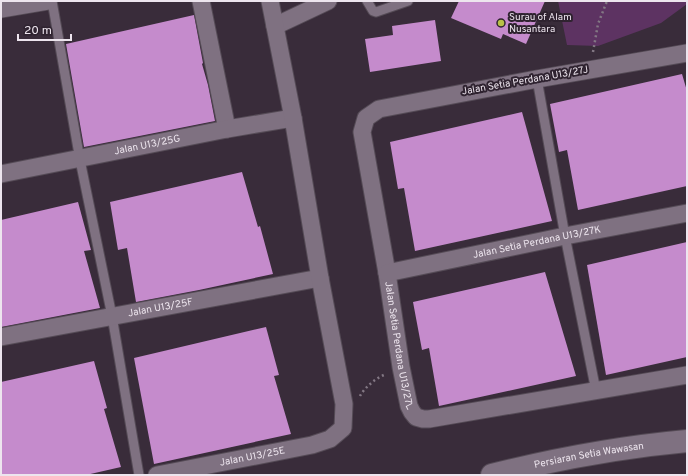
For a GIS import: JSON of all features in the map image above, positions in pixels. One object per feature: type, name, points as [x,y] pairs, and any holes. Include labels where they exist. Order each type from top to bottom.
[{"type":"street","points":[[1,9],[48,1]]},
{"type":"street","points":[[201,1],[227,129]]},
{"type":"street","points":[[270,1],[293,118],[320,278],[344,404],[344,422]]},
{"type":"street","points":[[275,26],[328,1]]},
{"type":"street","name":"Jalan Setia Perdana U13/27J","points":[[366,118],[379,109],[537,79],[687,53]]},
{"type":"street","name":"Jalan U13/25G","points":[[1,174],[80,160],[227,129],[293,118]]},
{"type":"street","name":"Jalan Setia Perdana U13/27L","points":[[366,118],[362,132],[387,273],[401,367],[409,406],[416,417],[422,419],[687,375]]},
{"type":"street","name":"Jalan Setia Perdana U13/27K","points":[[387,273],[565,236],[687,213]]},
{"type":"street","name":"Jalan U13/25F","points":[[1,337],[320,278]]},
{"type":"street","name":"Jalan U13/25E","points":[[157,475],[312,445],[330,439],[344,422]]},
{"type":"street","name":"Persiaran Setia Wawasan","points":[[492,475],[581,455],[687,441]]},
{"type":"lane","points":[[52,1],[80,160],[112,316],[139,475]]},
{"type":"lane","points":[[367,1],[373,11],[376,12],[408,1]]},
{"type":"lane","points":[[537,79],[565,236],[596,391]]},
{"type":"path","points":[[589,70],[598,24],[607,1]]},
{"type":"path","points":[[344,422],[362,392],[379,376],[401,367]]},
{"type":"shaded area","points":[[558,1],[687,1],[687,4],[661,23],[598,46],[567,45]]},
{"type":"building","points":[[459,1],[545,1],[526,44],[503,34],[501,39],[451,18]]},
{"type":"building","points":[[194,15],[202,64],[215,121],[84,147],[66,44]]},
{"type":"building","points":[[435,20],[441,61],[370,72],[365,39],[393,35],[392,26]]},
{"type":"building","points":[[682,74],[687,91],[687,186],[578,210],[567,150],[559,152],[550,104]]},
{"type":"building","points":[[522,112],[552,221],[415,251],[404,188],[398,189],[390,142]]},
{"type":"building","points":[[242,172],[258,227],[260,226],[273,274],[136,302],[127,248],[118,250],[110,202]]},
{"type":"building","points":[[78,202],[91,250],[84,251],[100,308],[1,327],[1,220]]},
{"type":"building","points":[[687,242],[687,357],[606,375],[587,265]]},
{"type":"building","points":[[545,272],[576,376],[439,406],[429,348],[422,350],[413,302]]},
{"type":"building","points":[[266,327],[279,375],[274,376],[291,434],[154,464],[134,358]]},
{"type":"building","points":[[94,361],[107,408],[104,409],[121,467],[86,475],[1,475],[1,382]]},
{"type":"place","name":"Surau of Alam Nusantara","points":[[501,23]]}]
